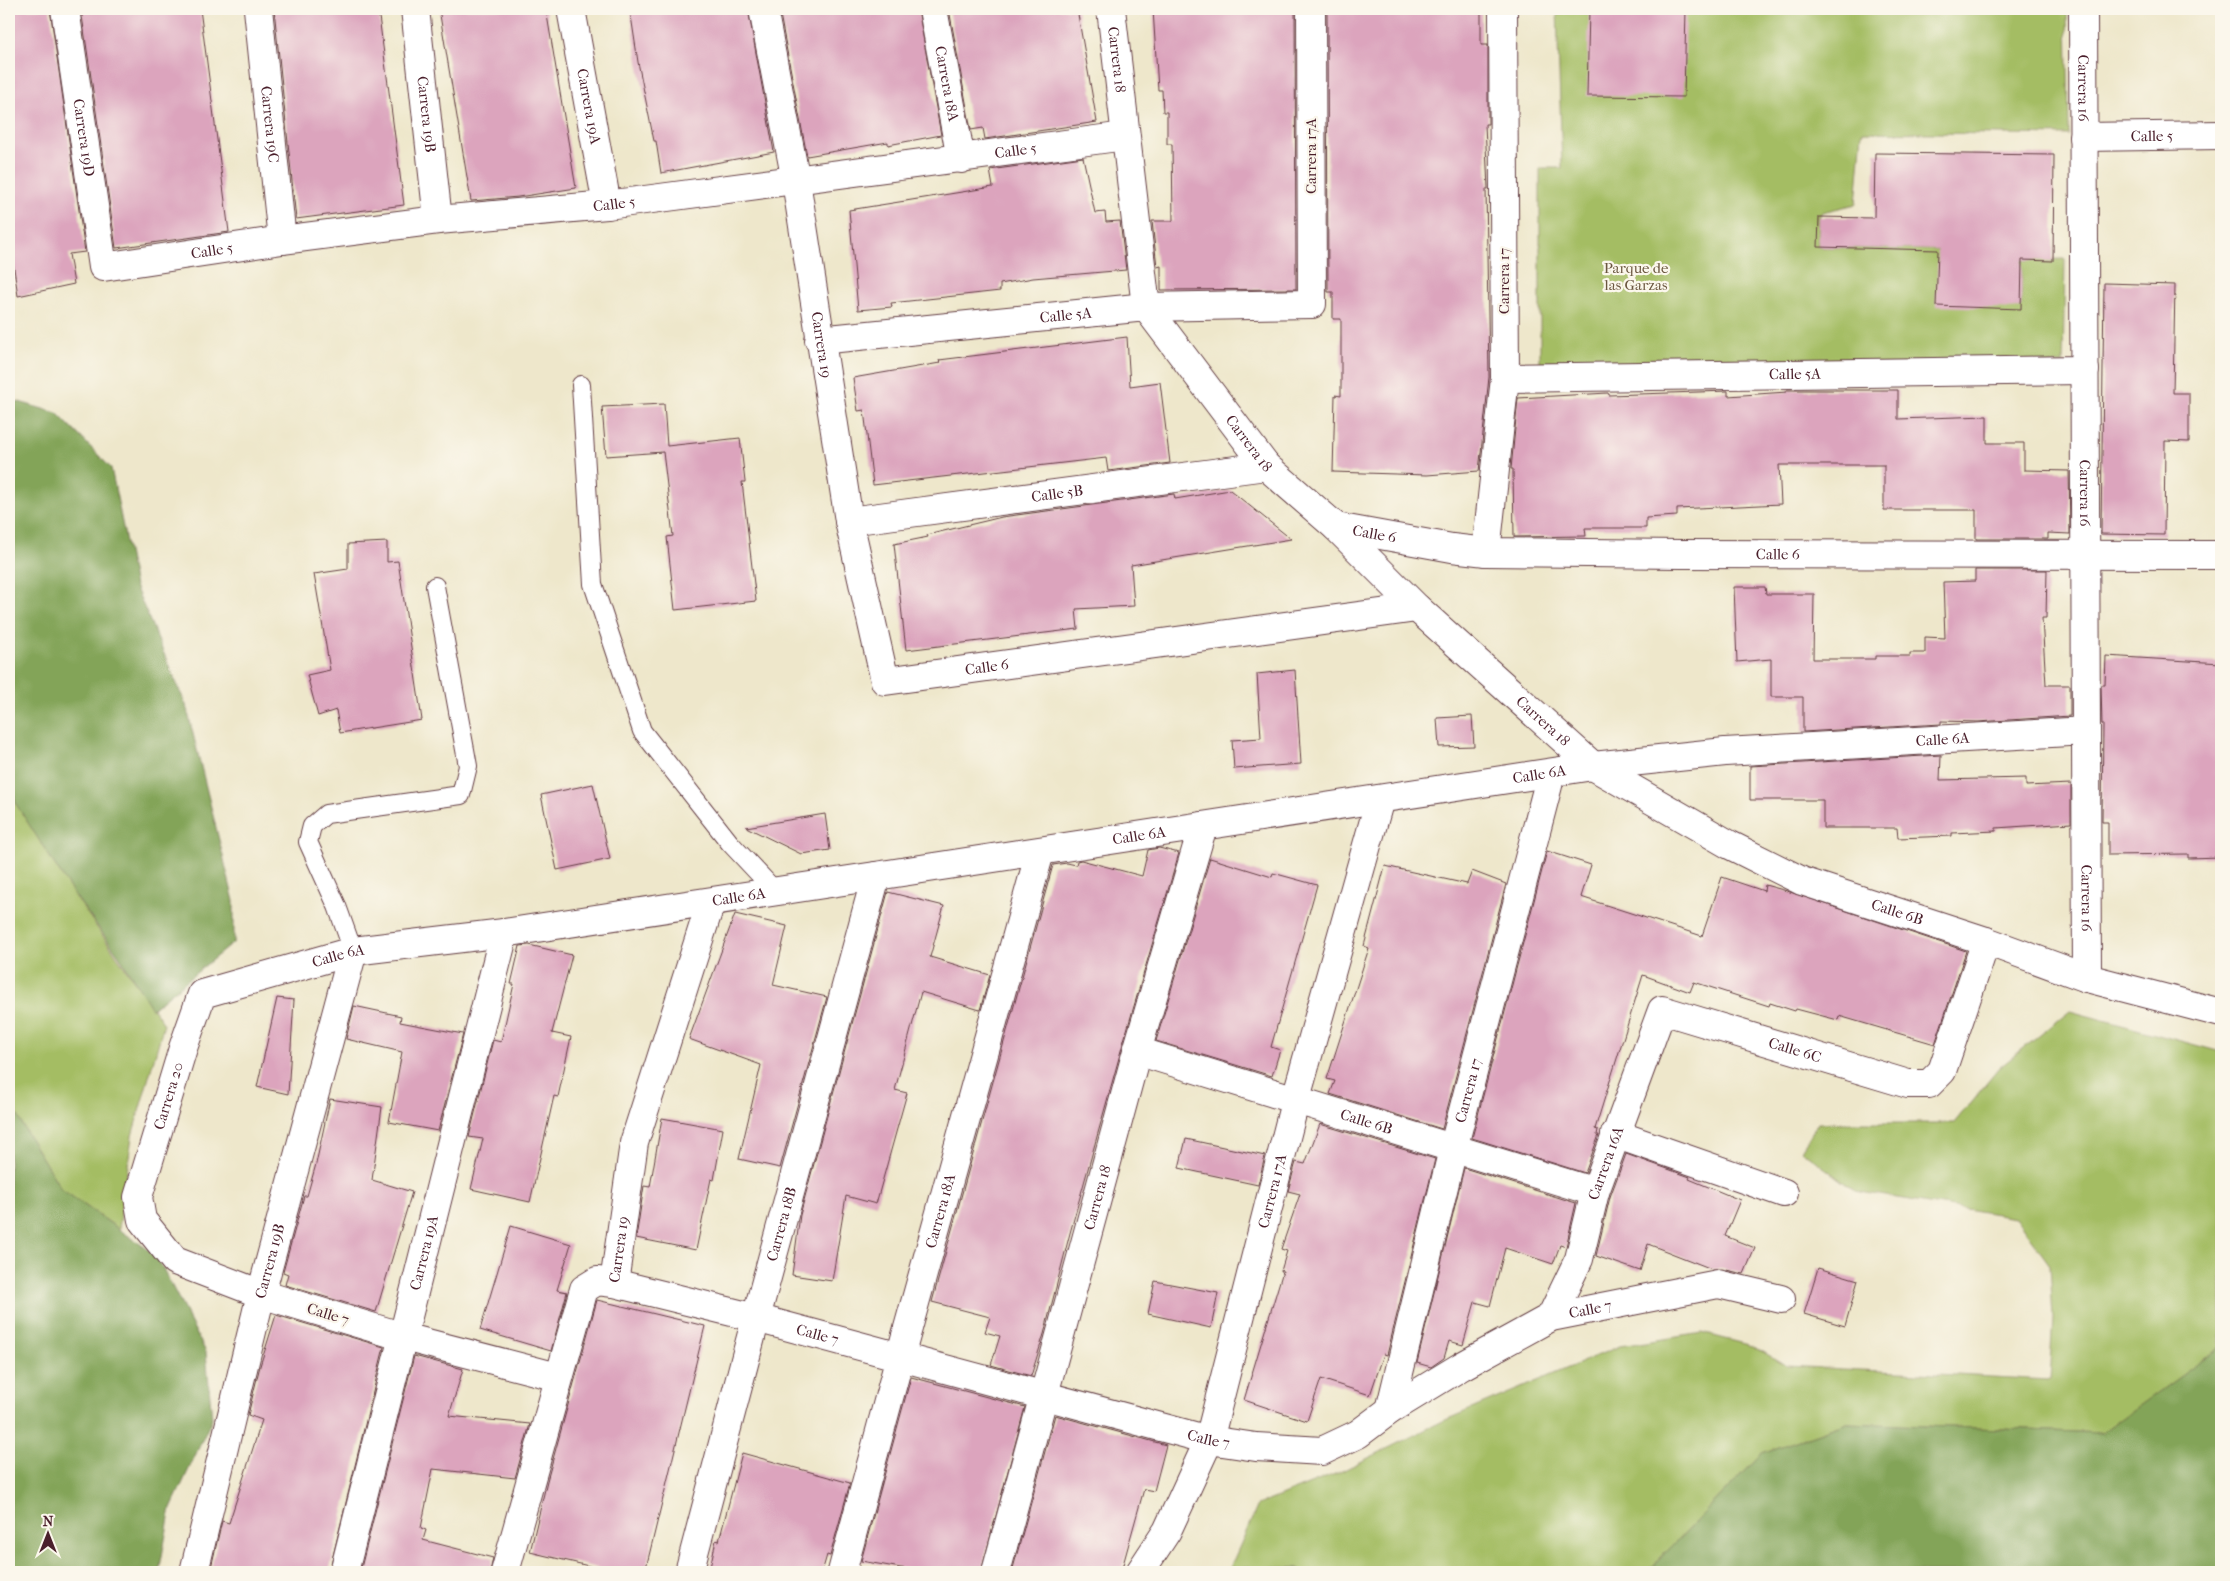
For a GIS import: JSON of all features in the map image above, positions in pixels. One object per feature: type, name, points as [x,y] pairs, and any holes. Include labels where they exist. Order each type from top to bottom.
[{"type":"street","name":"Carrera 19D","points":[[65,9],[103,267]]},
{"type":"street","name":"Carrera 19C","points":[[258,9],[282,240]]},
{"type":"street","name":"Carrera 19B","points":[[415,9],[438,220]]},
{"type":"street","name":"Carrera 19A","points":[[571,9],[607,204]]},
{"type":"street","name":"Carrera 19","points":[[763,9],[796,181],[819,340],[849,521],[885,681]]},
{"type":"street","name":"Carrera 18A","points":[[933,9],[961,159]]},
{"type":"street","name":"Carrera 18","points":[[1111,9],[1146,307],[1266,466],[1336,526],[1416,608],[1593,766]]},
{"type":"street","name":"Carrera 17A","points":[[1311,9],[1312,304]]},
{"type":"street","name":"Carrera 17","points":[[1486,552],[1505,378],[1503,9]]},
{"type":"street","name":"Carrera 16","points":[[2083,9],[2087,978]]},
{"type":"street","name":"Calle 5","points":[[2083,137],[2221,135]]},
{"type":"street","name":"Calle 5","points":[[103,267],[282,240],[438,220],[607,204],[796,181],[1125,136]]},
{"type":"street","name":"Calle 5A","points":[[819,340],[1146,307],[1312,304]]},
{"type":"street","name":"Calle 5A","points":[[1505,378],[2084,370]]},
{"type":"street","name":"Calle 5B","points":[[849,521],[1266,466]]},
{"type":"street","name":"Calle 6","points":[[1336,526],[1452,548],[1486,552],[2221,555]]},
{"type":"street","name":"Calle 6","points":[[885,681],[1416,608]]},
{"type":"street","name":"Calle 6A","points":[[202,994],[352,951],[504,934],[1551,774],[1593,766],[1725,752],[2086,731]]},
{"type":"street","name":"Calle 6B","points":[[1593,766],[1730,845],[1802,882],[1986,941],[2087,978],[2221,1013]]},
{"type":"street","name":"Carrera 17","points":[[1390,1410],[1453,1149],[1551,774]]},
{"type":"street","name":"Carrera 17A","points":[[1140,1572],[1167,1530],[1209,1440],[1296,1098],[1380,799]]},
{"type":"street","name":"Carrera 18","points":[[996,1572],[1138,1051],[1203,826]]},
{"type":"street","name":"Carrera 18A","points":[[842,1572],[1040,852]]},
{"type":"street","name":"Carrera 18B","points":[[689,1572],[876,876]]},
{"type":"street","name":"Carrera 19","points":[[505,1572],[584,1289],[597,1281],[614,1283],[634,1143],[711,902]]},
{"type":"street","name":"Carrera 19A","points":[[344,1572],[504,934]]},
{"type":"street","name":"Calle 6C","points":[[1662,1010],[1908,1084],[1929,1084],[1942,1071],[1986,941]]},
{"type":"street","name":"Carrera 19B","points":[[194,1572],[261,1294],[352,951]]},
{"type":"street","name":"Carrera 20","points":[[138,1197],[183,1048],[202,994]]},
{"type":"street","name":"Carrera 16A","points":[[1551,1317],[1579,1259],[1595,1192],[1662,1010]]},
{"type":"street","name":"Calle 6B","points":[[1138,1051],[1296,1098],[1453,1149],[1595,1192]]},
{"type":"street","points":[[1616,1134],[1784,1193]]},
{"type":"street","name":"Calle 7","points":[[138,1197],[142,1220],[175,1260],[261,1294],[404,1337],[558,1377]]},
{"type":"street","name":"Calle 7","points":[[614,1283],[756,1318],[1209,1440],[1256,1447],[1322,1451],[1358,1434],[1390,1410],[1462,1366],[1551,1317],[1718,1284],[1781,1298]]},
{"type":"lane","points":[[581,385],[593,584],[642,731],[730,844],[776,892]]},
{"type":"lane","points":[[352,951],[337,906],[308,842],[312,826],[326,814],[461,795],[468,766],[435,586]]},
{"type":"green space","name":"Parque de las Garzas","points":[[1557,9],[2067,9],[2069,135],[1862,132],[1856,204],[1822,212],[1819,217],[1818,247],[1938,250],[2021,308],[2022,260],[2065,259],[2063,364],[1549,373],[1540,362],[1540,168],[1562,168]]},
{"type":"green space","points":[[9,399],[57,413],[111,468],[135,586],[186,705],[234,901],[234,942],[152,1009],[119,956],[71,890],[16,804],[9,773]]},
{"type":"green space","points":[[9,773],[16,804],[71,890],[164,1024],[132,1136],[119,1229],[61,1189],[25,1130],[9,1097]]},
{"type":"green space","points":[[2070,1011],[2221,1052],[2221,1347],[2102,1433],[1847,1423],[1762,1453],[1647,1572],[1304,1572],[1298,1568],[1230,1568],[1258,1505],[1340,1472],[1443,1421],[1620,1346],[1702,1333],[1753,1346],[1787,1366],[2049,1380],[2053,1319],[2050,1265],[2015,1217],[1855,1191],[1801,1150],[1818,1123],[1954,1123],[1999,1068]]},
{"type":"green space","points":[[9,1097],[25,1130],[61,1189],[156,1255],[206,1352],[212,1419],[171,1508],[159,1572],[9,1572]]},
{"type":"green space","points":[[2221,1347],[2221,1572],[1647,1572],[1762,1453],[1847,1423],[2102,1433]]},
{"type":"green space","points":[[1230,1568],[1298,1568],[1304,1572],[1224,1572]]},
{"type":"building","points":[[9,9],[50,9],[85,252],[69,254],[74,284],[18,296],[9,234]]},
{"type":"building","points":[[81,9],[200,9],[229,232],[116,248]]},
{"type":"building","points":[[274,9],[378,9],[404,205],[296,219]]},
{"type":"building","points":[[439,9],[546,9],[576,188],[518,197],[471,201]]},
{"type":"building","points":[[630,9],[748,9],[774,152],[661,173],[656,141],[654,141],[638,62]]},
{"type":"building","points":[[779,9],[918,9],[941,135],[888,145],[888,142],[807,156]]},
{"type":"building","points":[[949,9],[1077,9],[1097,122],[985,139],[983,128],[971,130]]},
{"type":"building","points":[[1153,9],[1295,9],[1296,289],[1161,290],[1161,266],[1157,267],[1152,221],[1173,221],[1172,144],[1167,144],[1167,112],[1163,112],[1162,90],[1158,90]]},
{"type":"building","points":[[1327,9],[1481,9],[1481,45],[1488,45],[1488,124],[1485,124],[1488,189],[1486,189],[1489,377],[1479,471],[1427,475],[1333,472],[1335,395],[1341,396],[1341,319],[1333,319],[1333,292],[1328,292]]},
{"type":"building","points":[[1589,9],[1686,9],[1684,97],[1587,96]]},
{"type":"building","points":[[1875,153],[2054,155],[2053,261],[2022,260],[2021,309],[1936,306],[1938,250],[1818,247],[1819,217],[1874,218]]},
{"type":"building","points":[[1083,157],[1095,213],[1105,212],[1106,222],[1120,221],[1126,270],[1033,278],[1000,284],[1000,291],[891,303],[892,307],[858,310],[849,210],[993,187],[990,170]]},
{"type":"building","points":[[2104,283],[2175,285],[2173,393],[2189,393],[2189,442],[2165,441],[2164,535],[2101,534]]},
{"type":"building","points":[[1127,337],[1130,386],[1160,382],[1170,463],[1108,471],[1106,458],[873,485],[864,410],[858,411],[853,378],[940,363],[939,360]]},
{"type":"building","points":[[1787,390],[1898,390],[1898,419],[1987,416],[1987,443],[2024,443],[2024,470],[2069,471],[2070,534],[2048,533],[2048,539],[1976,539],[1976,510],[1884,510],[1884,465],[1779,465],[1781,504],[1677,509],[1677,516],[1646,518],[1646,528],[1585,528],[1586,536],[1514,537],[1513,469],[1511,469],[1518,398],[1608,393],[1609,395],[1728,391],[1728,396],[1787,392]]},
{"type":"building","points":[[664,404],[667,446],[740,438],[745,482],[742,482],[756,601],[675,610],[667,537],[673,536],[663,452],[606,456],[602,407]]},
{"type":"building","points":[[1230,490],[1291,539],[1131,565],[1134,606],[1076,609],[1078,629],[906,650],[894,544],[1002,517],[1174,494],[1175,499]]},
{"type":"building","points":[[387,542],[387,562],[398,561],[422,720],[340,733],[336,710],[318,716],[307,675],[330,670],[314,574],[348,569],[348,544]]},
{"type":"building","points":[[1975,570],[2047,570],[2046,618],[2042,618],[2046,685],[2070,685],[2070,716],[1978,722],[1941,721],[1941,724],[1803,732],[1803,697],[1771,697],[1771,659],[1737,662],[1734,587],[1765,587],[1766,594],[1814,594],[1813,659],[1875,659],[1875,656],[1910,656],[1910,653],[1925,653],[1925,637],[1945,638],[1943,582],[1975,581]]},
{"type":"building","points":[[2106,656],[2221,663],[2221,857],[2188,858],[2188,854],[2108,855],[2108,822],[2102,822],[2103,724],[2101,685],[2105,685]]},
{"type":"building","points":[[1295,670],[1301,764],[1234,769],[1232,740],[1261,738],[1257,674]]},
{"type":"building","points":[[1472,716],[1474,746],[1439,747],[1437,718]]},
{"type":"building","points":[[1941,755],[1940,780],[2026,778],[2026,786],[2071,784],[2071,823],[1996,828],[1996,831],[1952,833],[1952,836],[1898,838],[1897,828],[1823,828],[1823,800],[1750,800],[1750,766]]},
{"type":"building","points":[[593,784],[610,859],[557,870],[541,795]]},
{"type":"building","points":[[825,814],[830,850],[801,854],[746,827]]},
{"type":"building","points":[[1159,848],[1179,853],[1122,1047],[1031,1376],[991,1365],[1000,1336],[985,1332],[990,1317],[932,1302],[1053,865],[1067,863],[1076,865],[1077,861],[1081,860],[1142,876],[1148,850]]},
{"type":"building","points":[[1547,851],[1591,865],[1581,897],[1702,936],[1722,877],[1764,891],[1765,885],[1787,891],[1966,951],[1935,1044],[1839,1016],[1838,1020],[1796,1009],[1795,1011],[1770,1003],[1769,1006],[1694,982],[1690,992],[1643,975],[1595,1129],[1598,1130],[1597,1135],[1599,1135],[1585,1173],[1472,1138]]},
{"type":"building","points":[[1210,858],[1272,877],[1273,873],[1317,885],[1271,1047],[1280,1050],[1272,1076],[1156,1041]]},
{"type":"building","points":[[1385,866],[1467,884],[1472,871],[1506,884],[1442,1129],[1330,1094],[1335,1081],[1327,1079],[1369,948],[1364,946]]},
{"type":"building","points":[[888,892],[944,906],[930,957],[990,975],[980,1010],[921,992],[895,1090],[907,1093],[876,1204],[846,1196],[832,1281],[792,1275],[800,1215]]},
{"type":"building","points":[[735,914],[787,926],[773,985],[827,997],[780,1168],[739,1159],[761,1065],[689,1039]]},
{"type":"building","points":[[529,945],[572,955],[552,1033],[571,1037],[558,1097],[554,1096],[530,1202],[471,1189],[483,1139],[469,1137],[493,1040],[501,1042],[520,946]]},
{"type":"building","points":[[277,998],[294,1000],[288,1094],[257,1087]]},
{"type":"building","points":[[354,1006],[401,1016],[400,1022],[463,1034],[438,1131],[389,1122],[402,1052],[346,1039]]},
{"type":"building","points":[[330,1099],[382,1107],[372,1180],[412,1192],[376,1312],[285,1285],[288,1274],[283,1272],[304,1196],[307,1196],[316,1164]]},
{"type":"building","points":[[662,1118],[723,1129],[714,1180],[711,1179],[696,1250],[636,1238],[644,1186],[650,1187]]},
{"type":"building","points":[[1320,1124],[1435,1159],[1387,1355],[1384,1354],[1370,1395],[1321,1379],[1307,1421],[1244,1400],[1283,1271],[1281,1271],[1287,1251],[1281,1249],[1300,1194],[1288,1191],[1296,1162],[1305,1164]]},
{"type":"building","points":[[1186,1139],[1265,1156],[1258,1185],[1179,1168]]},
{"type":"building","points":[[1626,1154],[1690,1177],[1689,1179],[1740,1200],[1725,1236],[1755,1248],[1744,1274],[1722,1269],[1712,1269],[1648,1244],[1640,1271],[1596,1256],[1610,1197]]},
{"type":"building","points":[[1464,1168],[1576,1203],[1566,1247],[1560,1245],[1553,1264],[1505,1248],[1490,1306],[1475,1302],[1463,1345],[1449,1341],[1444,1358],[1431,1367],[1417,1363]]},
{"type":"building","points":[[511,1226],[571,1244],[557,1290],[567,1292],[551,1351],[480,1330]]},
{"type":"building","points":[[1818,1268],[1858,1280],[1845,1326],[1804,1314]]},
{"type":"building","points":[[1155,1281],[1218,1293],[1211,1328],[1148,1314]]},
{"type":"building","points":[[597,1300],[705,1326],[645,1572],[614,1572],[530,1552],[547,1481]]},
{"type":"building","points":[[276,1315],[384,1347],[329,1572],[210,1572],[222,1521],[229,1523],[262,1420],[248,1415],[260,1366]]},
{"type":"building","points":[[414,1356],[463,1369],[449,1416],[530,1424],[515,1478],[433,1469],[421,1528],[426,1530],[423,1540],[493,1558],[490,1572],[360,1572]]},
{"type":"building","points":[[911,1377],[1025,1407],[981,1572],[924,1572],[861,1561]]},
{"type":"building","points":[[1055,1415],[1166,1445],[1154,1491],[1144,1489],[1121,1572],[1012,1572]]},
{"type":"building","points":[[742,1453],[850,1483],[830,1556],[827,1555],[822,1572],[709,1572],[716,1540],[719,1541]]}]
